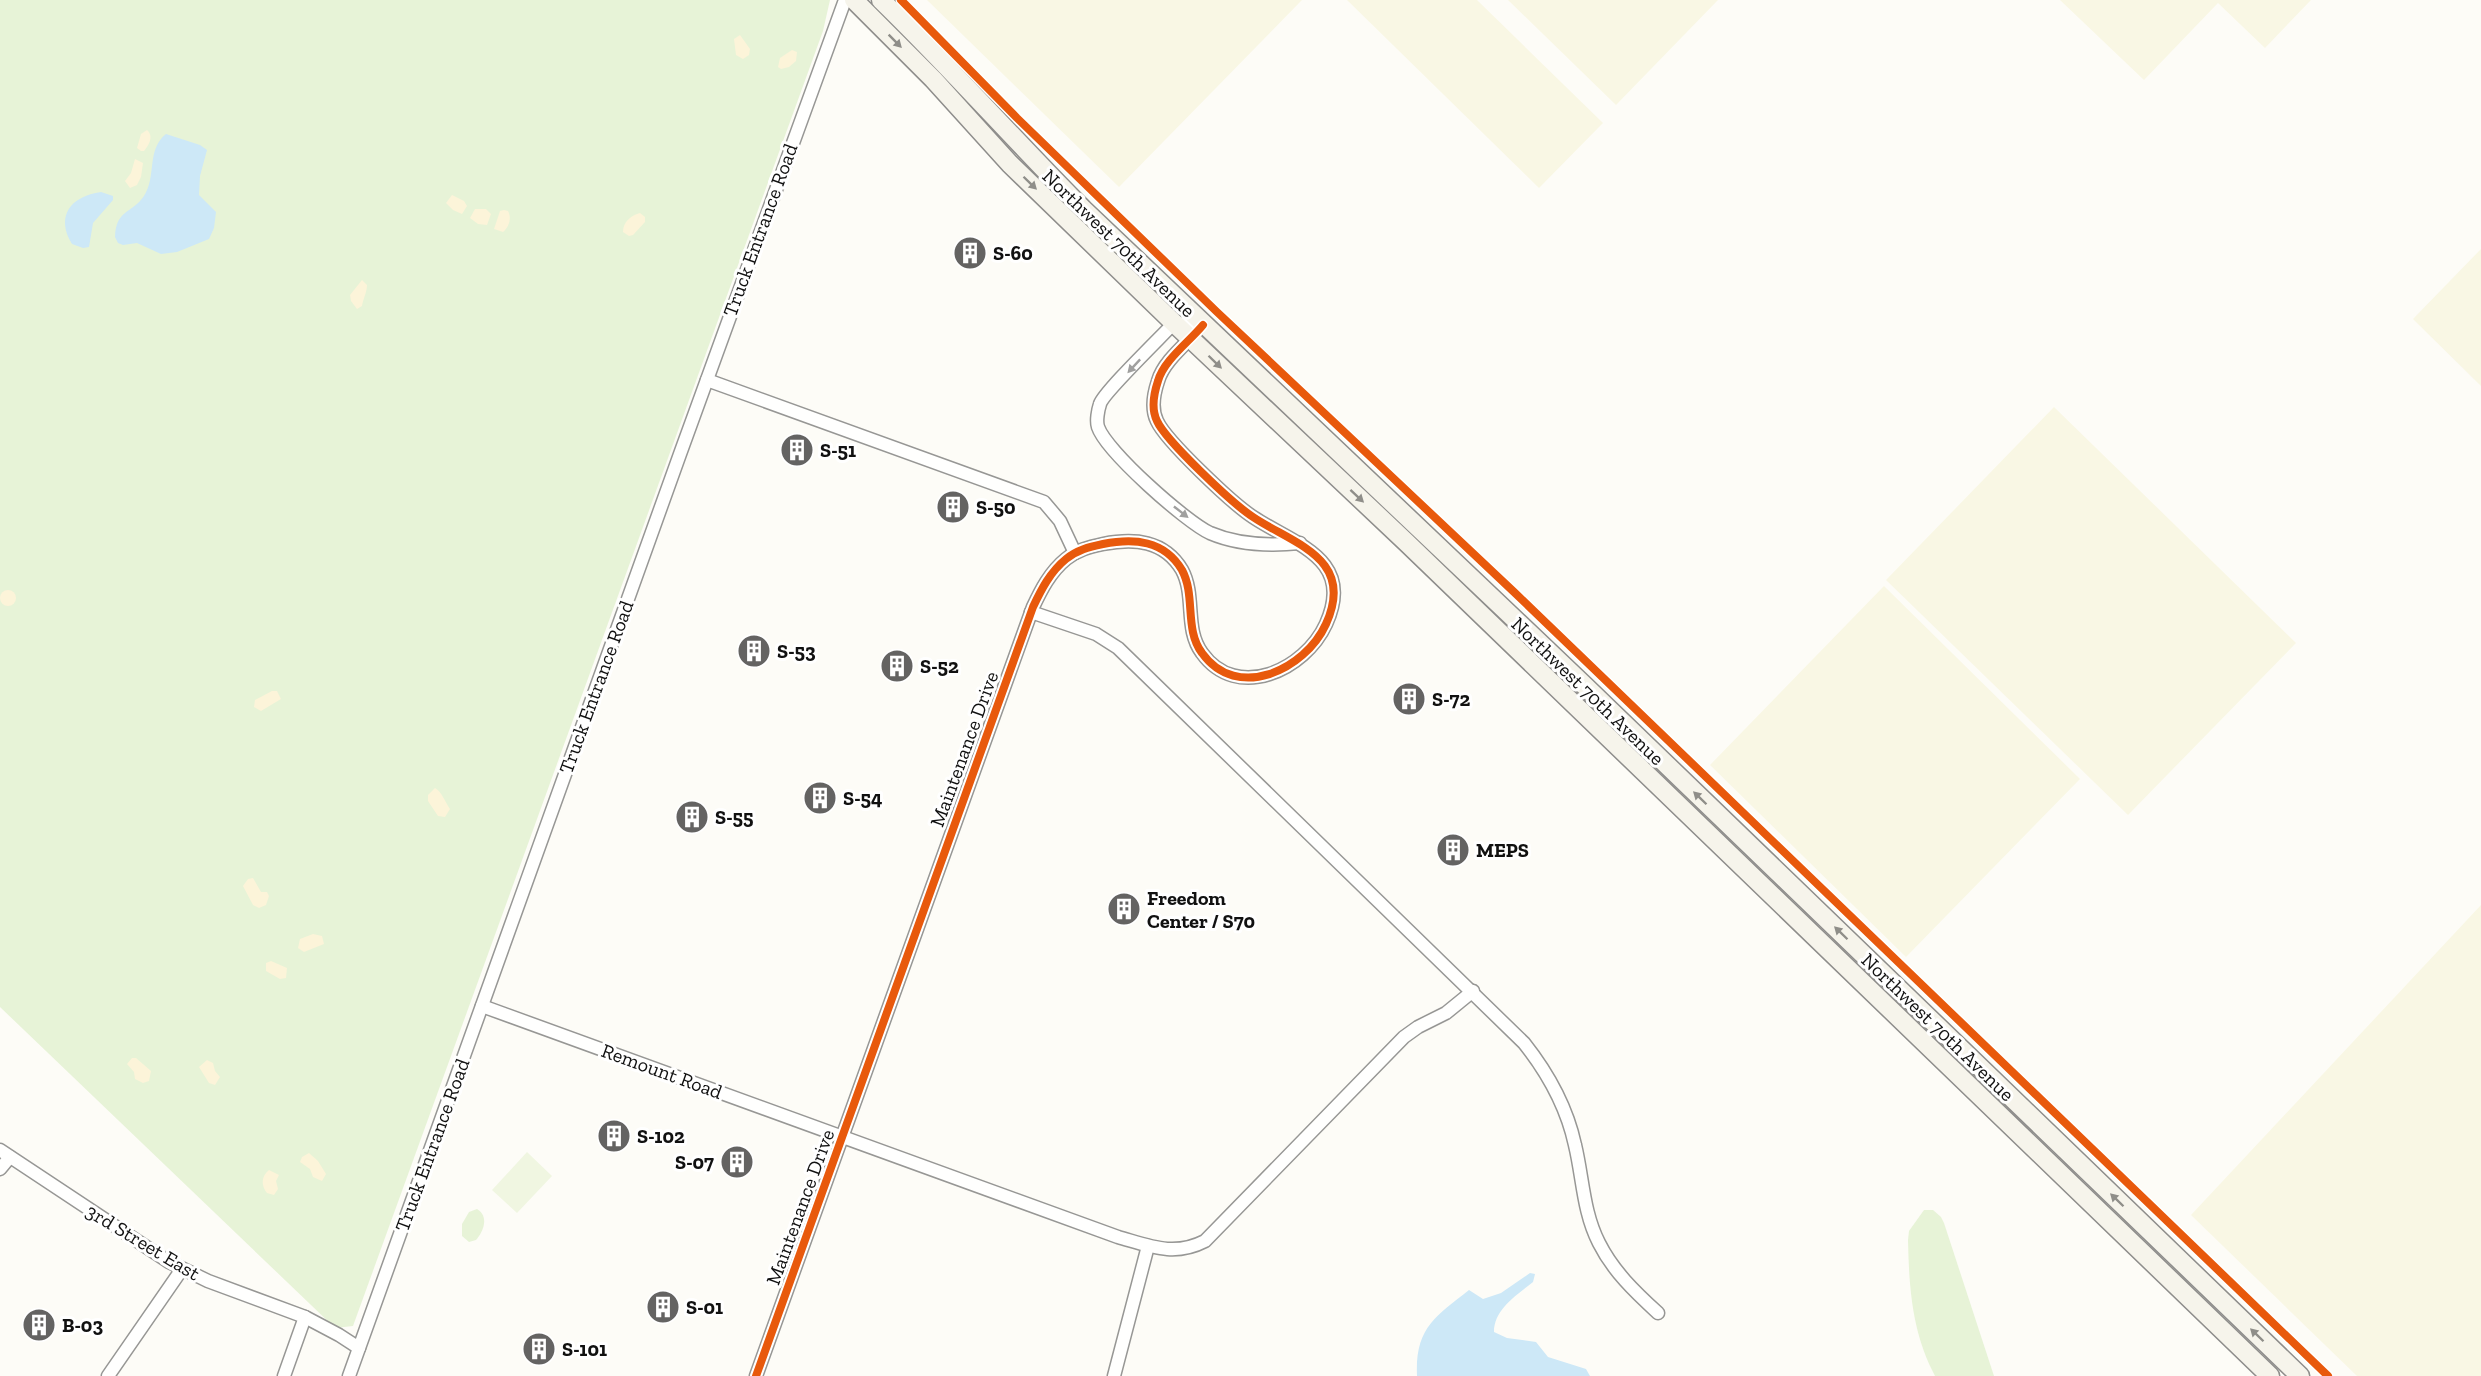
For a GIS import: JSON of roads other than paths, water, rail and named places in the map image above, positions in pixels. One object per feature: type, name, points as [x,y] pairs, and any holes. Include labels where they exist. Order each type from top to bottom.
[{"type":"main road","name":"Northwest 70th Avenue","points":[[854,0],[933,79],[1010,164],[1174,323],[1197,332],[1593,694],[2300,1376]]},
{"type":"main road","name":"Northwest 70th Avenue","points":[[881,0],[937,54],[1197,332],[1440,574],[2271,1376]]},
{"type":"street","name":"Truck Entrance Road","points":[[350,1376],[706,380],[845,0]]},
{"type":"street","points":[[1174,323],[1100,402],[1097,424],[1102,436],[1155,491],[1208,532],[1229,540],[1257,544],[1300,543]]},
{"type":"street","points":[[1197,332],[1158,378],[1154,394],[1156,420],[1167,436],[1239,507],[1254,518],[1300,543]]},
{"type":"street","points":[[706,380],[1044,502],[1060,521],[1075,553]]},
{"type":"street","name":"Maintenance Drive","points":[[756,1376],[1031,612],[1045,582],[1065,559],[1091,546],[1123,540],[1150,543],[1163,550],[1178,565],[1188,586],[1193,636],[1201,652],[1211,663],[1227,674],[1260,677],[1291,666],[1318,638],[1326,624],[1333,595],[1332,582],[1318,556],[1300,543]]},
{"type":"street","points":[[1031,612],[1096,634],[1118,648],[1524,1042],[1536,1058],[1560,1101],[1571,1127],[1586,1208],[1598,1241],[1616,1270],[1658,1313]]},
{"type":"street","name":"Remount Road","points":[[482,1006],[1148,1246],[1173,1250],[1190,1249],[1205,1241],[1404,1037],[1446,1013],[1473,992]]},
{"type":"street","points":[[0,1169],[5,1153]]},
{"type":"street","name":"3rd Street East","points":[[5,1153],[169,1262],[208,1281],[305,1317],[359,1348]]},
{"type":"street","points":[[1114,1376],[1148,1246]]},
{"type":"street","points":[[108,1376],[182,1269]]},
{"type":"street","points":[[284,1376],[305,1317]]},
{"type":"water","points":[[166,134],[200,145],[207,150],[200,176],[199,195],[216,212],[214,228],[209,239],[177,252],[161,254],[137,243],[123,245],[118,243],[115,237],[121,216],[139,202],[148,188],[156,148]]},
{"type":"water","points":[[101,192],[113,196],[113,200],[93,223],[89,247],[83,248],[72,244],[65,225],[69,209],[81,198]]},
{"type":"water","points":[[1530,1273],[1535,1274],[1533,1282],[1502,1310],[1494,1332],[1507,1338],[1536,1342],[1548,1357],[1586,1369],[1590,1376],[1417,1376],[1420,1346],[1429,1325],[1437,1316],[1469,1290],[1483,1299],[1501,1293]]},
{"type":"place","name":"S-60","points":[[970,253]]},
{"type":"place","name":"S-51","points":[[797,450]]},
{"type":"place","name":"S-50","points":[[953,507]]},
{"type":"place","name":"S-53","points":[[754,651]]},
{"type":"place","name":"S-52","points":[[897,666]]},
{"type":"place","name":"S-72","points":[[1409,699]]},
{"type":"place","name":"S-54","points":[[820,798]]},
{"type":"place","name":"S-55","points":[[692,817]]},
{"type":"place","name":"MEPS","points":[[1453,850]]},
{"type":"place","name":"Freedom Center / S70","points":[[1124,909]]},
{"type":"place","name":"S-102","points":[[614,1136]]},
{"type":"place","name":"S-07","points":[[737,1162]]},
{"type":"place","name":"S-01","points":[[663,1307]]},
{"type":"place","name":"B-03","points":[[39,1325]]},
{"type":"place","name":"S-101","points":[[539,1349]]}]
